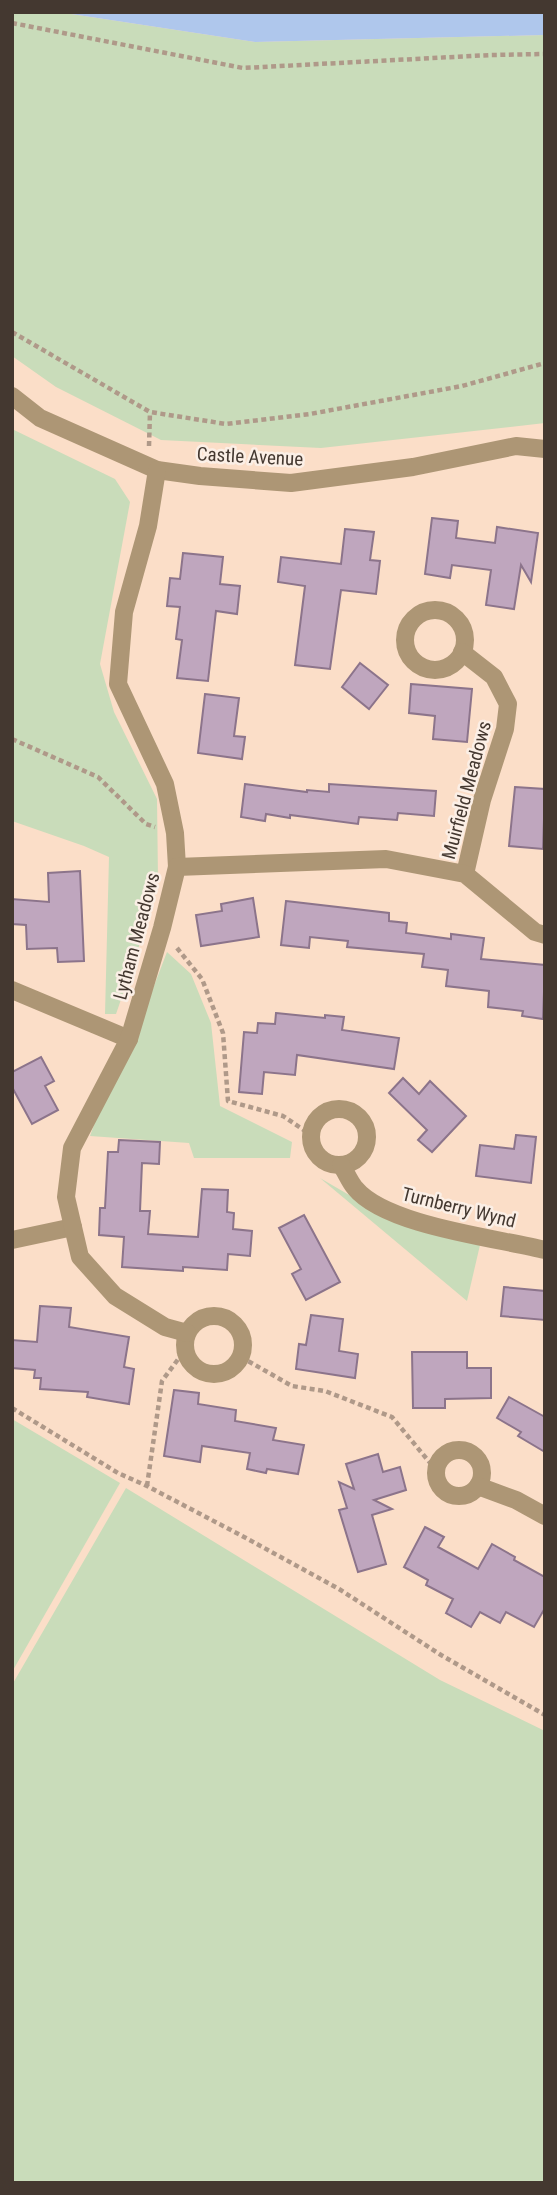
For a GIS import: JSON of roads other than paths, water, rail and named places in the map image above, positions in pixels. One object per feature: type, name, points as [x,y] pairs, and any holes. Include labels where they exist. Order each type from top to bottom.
[{"type":"street","name":"Castle Avenue","points":[[12,396],[40,418],[153,468],[200,476],[290,483],[413,467],[516,446],[545,449]]},
{"type":"street","points":[[153,468],[148,526],[124,612],[118,684],[165,784],[175,833],[177,867]]},
{"type":"street","name":"Muirfield Meadows","points":[[462,652],[495,677],[509,704],[505,729],[482,800],[466,874]]},
{"type":"street","name":"Lytham Meadows","points":[[186,1338],[115,1296],[80,1256],[66,1197],[72,1148],[129,1039],[177,867],[386,859],[466,874],[535,932],[545,935]]},
{"type":"street","points":[[12,990],[129,1039]]},
{"type":"street","name":"Turnberry Wynd","points":[[341,1165],[358,1158],[367,1142],[367,1133],[359,1117],[351,1112],[334,1109],[318,1118],[313,1126],[311,1135],[316,1153],[323,1160],[341,1165],[356,1190],[386,1211],[449,1231],[545,1250]]},
{"type":"street","points":[[12,1240],[73,1227]]},
{"type":"street","points":[[217,1316],[226,1318],[239,1330],[244,1348],[236,1365],[227,1371],[207,1374],[190,1363],[186,1354],[186,1338],[199,1320],[217,1316]]},
{"type":"street","points":[[463,1451],[476,1458],[481,1472],[478,1486],[466,1495],[451,1494],[439,1485],[436,1470],[443,1457],[449,1453],[463,1451]]},
{"type":"street","points":[[478,1486],[516,1500],[545,1516]]},
{"type":"water","points":[[58,12],[545,12],[545,35],[255,42]]}]
